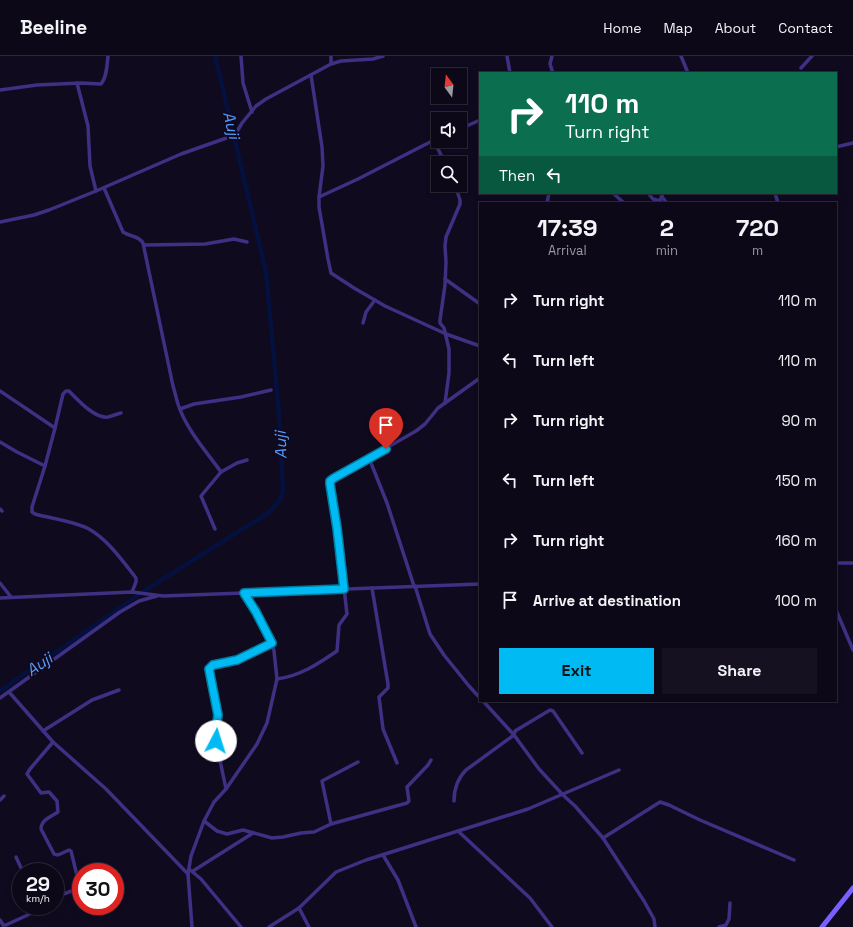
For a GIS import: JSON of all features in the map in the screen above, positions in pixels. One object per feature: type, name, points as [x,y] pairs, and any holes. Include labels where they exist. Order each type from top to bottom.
[{"type":"main road","points":[[822,927],[853,888]]},
{"type":"street","points":[[0,90],[37,85],[77,83],[101,84],[104,81],[108,56]]},
{"type":"street","points":[[241,56],[243,83],[252,112]]},
{"type":"street","points":[[331,56],[331,64]]},
{"type":"street","points":[[0,222],[50,210],[181,154],[235,135],[242,123],[266,99],[331,64],[342,61],[372,60],[383,56]]},
{"type":"street","points":[[507,56],[510,72]]},
{"type":"street","points":[[552,56],[550,64],[553,72]]},
{"type":"street","points":[[681,56],[688,72]]},
{"type":"street","points":[[801,68],[812,56]]},
{"type":"street","points":[[311,75],[322,146],[323,166],[319,197],[321,219],[331,273],[375,300],[446,334],[479,346]]},
{"type":"street","points":[[77,83],[88,126],[90,166],[96,191]]},
{"type":"street","points":[[467,126],[479,120]]},
{"type":"street","points":[[319,197],[358,179],[431,140]]},
{"type":"street","points":[[837,147],[853,143]]},
{"type":"street","points":[[104,188],[123,232],[139,238],[144,245],[173,386],[180,409],[194,435],[221,472]]},
{"type":"street","points":[[445,403],[450,360],[446,334],[440,320],[445,278],[446,237],[460,204],[457,192]]},
{"type":"street","points":[[614,194],[623,202]]},
{"type":"street","points":[[649,194],[653,199],[661,198]]},
{"type":"street","points":[[144,245],[200,244],[234,240],[247,242]]},
{"type":"street","points":[[445,278],[479,303]]},
{"type":"street","points":[[363,323],[366,312],[375,300]]},
{"type":"street","points":[[277,679],[291,677],[316,666],[337,651],[339,625],[347,614],[330,481],[416,431],[425,424],[438,408],[479,379]]},
{"type":"street","points":[[180,409],[194,404],[241,397],[271,390]]},
{"type":"street","points":[[0,391],[55,428]]},
{"type":"street","points":[[121,413],[108,417],[102,417],[88,409],[69,391],[66,391],[32,507],[32,512],[87,528],[97,535],[116,552],[136,578],[133,592]]},
{"type":"street","points":[[0,442],[45,466]]},
{"type":"street","points":[[370,458],[387,503],[430,634],[444,655],[479,697]]},
{"type":"street","points":[[215,529],[202,496],[221,472],[236,463],[247,460]]},
{"type":"street","points":[[837,563],[853,562]]},
{"type":"street","points":[[0,583],[11,597]]},
{"type":"street","points":[[0,598],[133,592],[158,596],[479,584]]},
{"type":"street","points":[[372,588],[388,684],[388,688],[379,697],[383,729],[397,763]]},
{"type":"street","points":[[241,927],[231,913],[191,870],[191,856],[204,821],[214,802],[226,789],[257,744],[267,723],[277,679],[272,643],[244,593]]},
{"type":"street","points":[[0,698],[126,608],[139,601],[158,596]]},
{"type":"street","points":[[837,612],[853,650]]},
{"type":"street","points":[[226,789],[215,734],[218,715],[209,669],[213,665],[237,660],[272,643]]},
{"type":"street","points":[[43,731],[92,700],[119,690]]},
{"type":"street","points":[[9,692],[53,742],[106,788],[188,874],[192,927]]},
{"type":"street","points":[[484,702],[514,735],[539,769],[575,806],[603,838],[647,907],[654,919],[655,927]]},
{"type":"street","points":[[454,801],[455,790],[466,770],[514,735],[515,731],[520,727],[550,710],[553,711],[582,753]]},
{"type":"street","points":[[53,742],[26,774],[41,793],[50,792],[57,801],[58,812],[44,820],[41,830],[54,854],[58,855],[69,850],[71,852],[80,888],[64,894]]},
{"type":"street","points":[[204,821],[222,833],[227,834],[243,830],[272,838],[314,832],[330,824],[407,803],[409,801],[407,787],[431,760]]},
{"type":"street","points":[[330,824],[322,781],[358,762]]},
{"type":"street","points":[[269,927],[299,908],[336,872],[366,860],[528,809],[619,770]]},
{"type":"street","points":[[0,800],[4,796]]},
{"type":"street","points":[[603,838],[648,811],[653,805],[660,802],[794,860]]},
{"type":"street","points":[[458,831],[530,898],[552,927]]},
{"type":"street","points":[[188,874],[191,870],[253,833]]},
{"type":"street","points":[[383,855],[398,880],[416,927]]},
{"type":"street","points":[[16,857],[19,863]]},
{"type":"street","points":[[719,927],[726,925],[729,919],[730,903]]},
{"type":"street","points":[[299,908],[309,927]]},
{"type":"street","points":[[0,920],[3,925],[6,925],[28,915]]},
{"type":"waterway","name":"Auji","points":[[0,691],[144,591],[268,513],[281,498],[283,491],[279,414],[266,272],[215,56]]},
{"type":"route","points":[[216,741],[215,734],[218,715],[217,704],[209,672],[210,667],[237,660],[272,643],[244,593],[344,589],[330,481],[386,449]]}]
